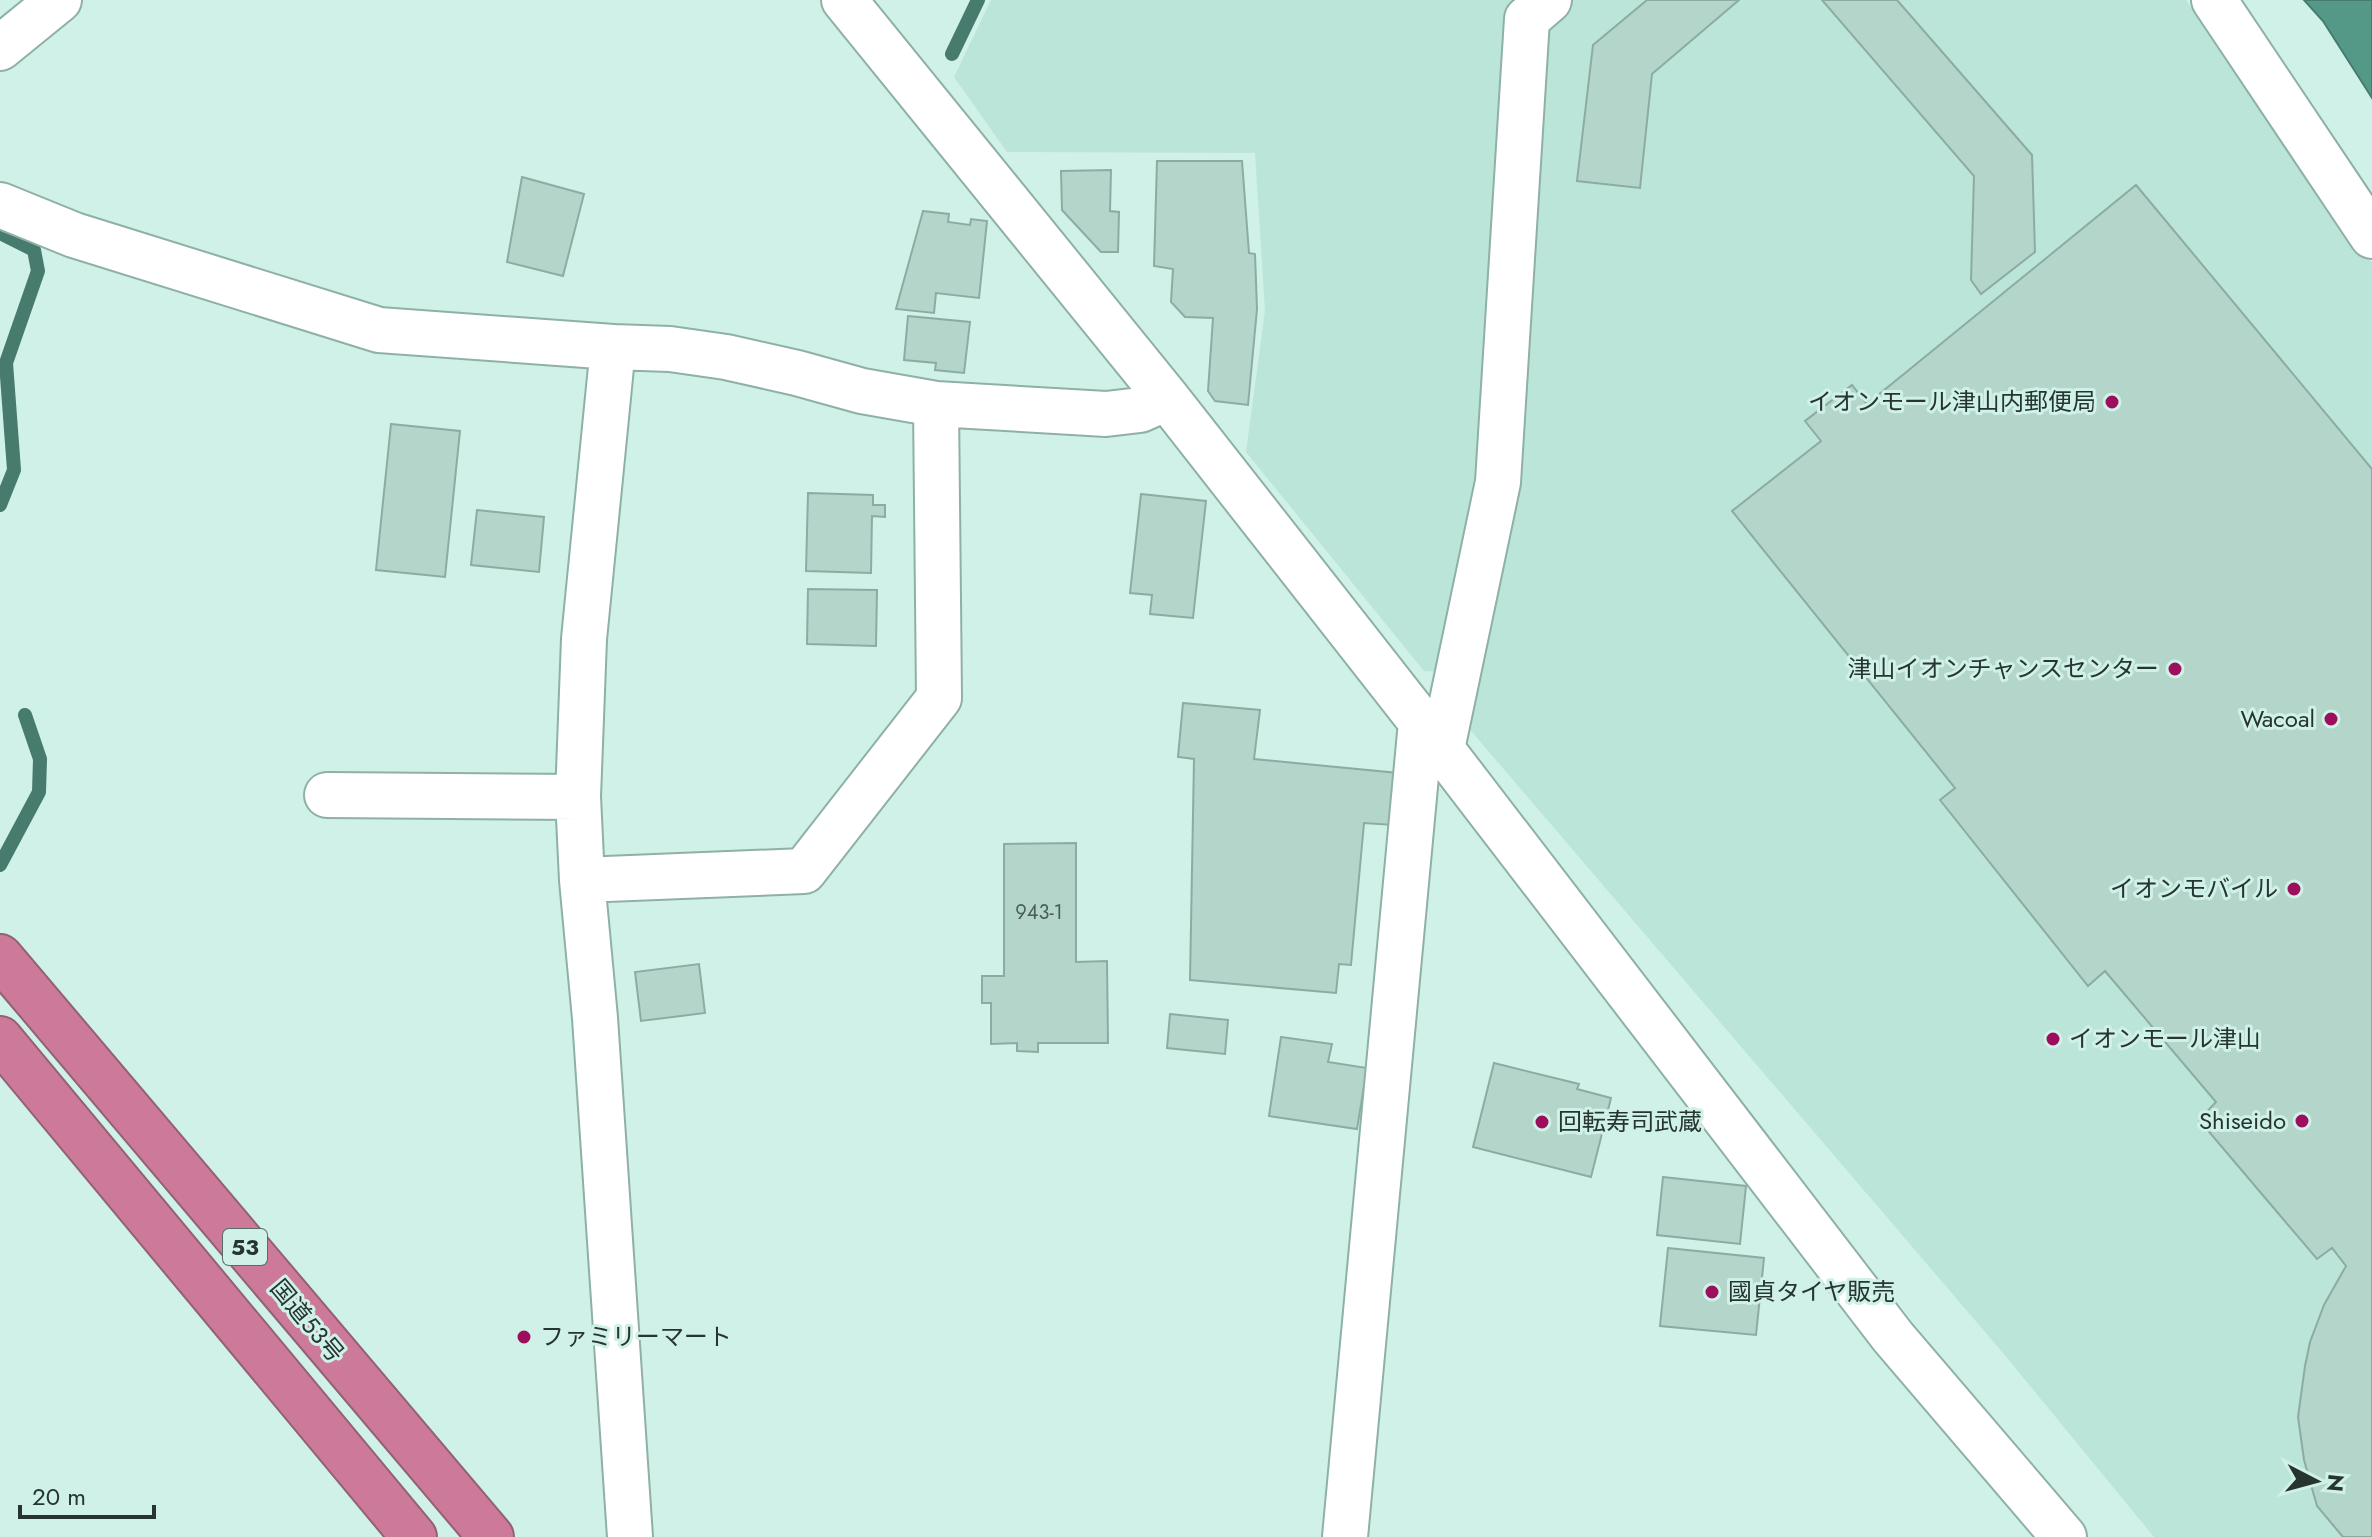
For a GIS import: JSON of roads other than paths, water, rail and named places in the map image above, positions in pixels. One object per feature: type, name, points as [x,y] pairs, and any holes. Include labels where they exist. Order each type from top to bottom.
[{"type":"highway","name":"国道53号","points":[[0,957],[491,1537]]},
{"type":"highway","name":"53","points":[[0,1039],[414,1537]]},
{"type":"street","points":[[0,48],[59,0]]},
{"type":"street","points":[[844,0],[1167,398],[1432,736],[1893,1337],[2064,1537]]},
{"type":"street","points":[[1345,1537],[1432,736],[1498,482],[1527,19],[1549,0]]},
{"type":"street","points":[[2214,0],[2372,236]]},
{"type":"street","points":[[0,205],[74,235],[379,330],[670,349],[726,357],[862,391],[936,404],[1106,414],[1140,410],[1167,398]]},
{"type":"street","points":[[613,347],[584,639],[578,797],[630,1537]]},
{"type":"street","points":[[582,880],[804,871],[939,698],[936,404]]},
{"type":"street","points":[[327,795],[578,797]]},
{"type":"waterway","points":[[952,54],[978,0]]},
{"type":"waterway","points":[[0,233],[34,250],[38,271],[6,363],[14,470],[0,505]]},
{"type":"waterway","points":[[0,865],[39,792],[40,759],[25,715]]},
{"type":"place","name":"イオンモール津山内郵便局","points":[[2112,402]]},
{"type":"place","name":"津山イオンチャンスセンター","points":[[2175,669]]},
{"type":"place","name":"Wacoal","points":[[2331,719]]},
{"type":"place","name":"イオンモバイル","points":[[2294,889]]},
{"type":"place","name":"イオンモール津山","points":[[2053,1039]]},
{"type":"place","name":"Shiseido","points":[[2302,1121]]},
{"type":"place","name":"回転寿司武蔵","points":[[1542,1122]]},
{"type":"place","name":"國貞タイヤ販売","points":[[1712,1292]]},
{"type":"place","name":"ファミリーマート","points":[[524,1337]]}]
